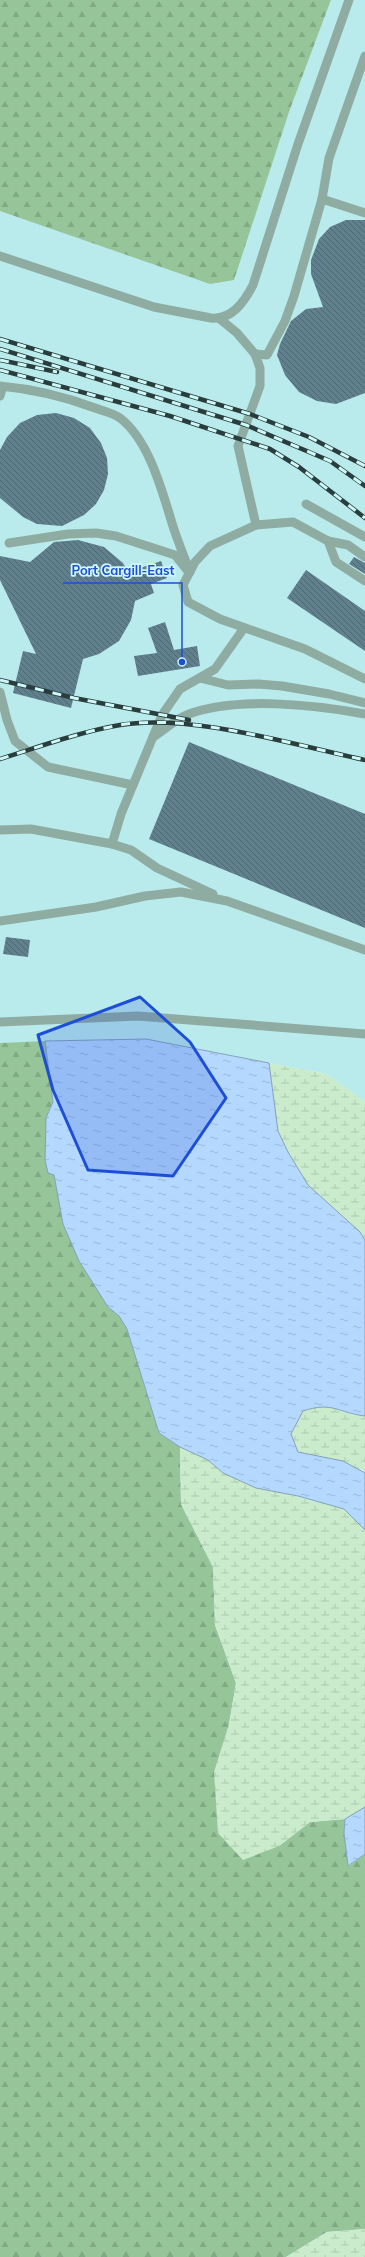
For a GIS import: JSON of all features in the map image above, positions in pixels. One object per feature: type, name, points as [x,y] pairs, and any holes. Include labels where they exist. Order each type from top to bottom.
[{"type":"lane","points":[[220,319],[232,313],[244,302],[253,285],[298,144],[349,0]]},
{"type":"lane","points":[[255,354],[266,355],[285,321],[294,296],[322,199],[330,158],[365,56]]},
{"type":"lane","points":[[322,199],[365,213]]},
{"type":"lane","points":[[0,256],[154,307],[220,319],[237,333],[255,354],[260,368],[260,386],[238,446],[256,525]]},
{"type":"lane","points":[[0,396],[2,389],[0,387],[35,390],[61,396],[120,418],[142,445],[152,467],[167,504],[172,524],[190,572]]},
{"type":"lane","points":[[306,504],[365,537]]},
{"type":"lane","points":[[365,557],[348,545],[328,541],[293,522],[256,525],[210,546],[195,562],[183,584],[188,602],[220,619],[305,649],[365,680]]},
{"type":"lane","points":[[8,543],[68,534],[96,533],[116,536],[175,555],[190,572]]},
{"type":"lane","points":[[328,541],[336,562],[365,581]]},
{"type":"lane","points":[[112,844],[151,738],[160,723],[162,715],[180,689],[214,669],[244,628]]},
{"type":"lane","points":[[200,678],[228,685],[258,684],[282,686],[329,694],[365,703]]},
{"type":"lane","points":[[0,692],[6,720],[15,741],[48,767],[133,785]]},
{"type":"lane","points":[[151,738],[190,713],[244,704],[302,705],[365,714]]},
{"type":"lane","points":[[0,830],[31,829],[112,844],[131,850],[157,868],[227,901],[365,950]]},
{"type":"lane","points":[[0,921],[96,907],[145,896],[181,892],[227,901]]},
{"type":"lane","points":[[0,1022],[138,1016],[365,1034]]},
{"type":"highlighted area","points":[[140,997],[190,1042],[226,1098],[173,1176],[88,1170],[53,1090],[38,1035]]},
{"type":"shaded area","points":[[331,0],[365,0],[365,1102],[327,1074],[146,1039],[0,1043],[0,211],[18,216],[289,112]]},
{"type":"green space","points":[[0,0],[331,0],[289,112],[234,280],[210,284],[0,211]]},
{"type":"green space","points":[[45,1041],[53,1102],[46,1118],[63,1224],[108,1307],[120,1316],[127,1329],[159,1433],[180,1447],[181,1504],[213,1567],[215,1625],[236,1683],[229,1724],[279,1846],[310,1822],[345,1819],[344,1833],[349,1866],[365,1854],[365,2229],[327,2232],[286,2257],[0,2257],[0,1043]]},
{"type":"green space","points":[[269,1063],[327,1074],[365,1102],[365,1240],[360,1232],[308,1185],[288,1152],[278,1131]]},
{"type":"green space","points":[[315,1407],[336,1407],[352,1415],[365,1416],[365,1473],[362,1470],[298,1452],[291,1434],[303,1411]]},
{"type":"green space","points":[[180,1447],[208,1460],[223,1473],[278,1492],[344,1509],[365,1530],[365,1807],[345,1819],[310,1822],[279,1846],[243,1860],[218,1833],[214,1772],[229,1724],[236,1683],[215,1625],[213,1567],[181,1504]]},
{"type":"green space","points":[[365,2229],[365,2257],[286,2257],[327,2232]]},
{"type":"water","points":[[146,1039],[269,1063],[278,1131],[288,1152],[308,1185],[360,1232],[365,1240],[365,1416],[356,1415],[329,1407],[313,1408],[303,1411],[291,1434],[298,1452],[343,1461],[365,1473],[365,1530],[344,1509],[298,1496],[256,1488],[223,1473],[208,1460],[180,1447],[159,1433],[127,1329],[119,1316],[108,1307],[79,1261],[63,1224],[54,1175],[48,1173],[45,1160],[46,1118],[53,1102],[45,1041]]},
{"type":"water","points":[[365,1807],[365,1854],[348,1866],[344,1833],[345,1819]]},
{"type":"building","points":[[346,220],[365,220],[365,393],[336,404],[317,401],[299,392],[285,375],[277,355],[280,344],[291,321],[306,309],[323,307],[311,274],[311,260],[319,239],[330,227]]},
{"type":"building","points":[[56,413],[74,418],[90,428],[101,443],[107,458],[108,474],[104,490],[96,504],[84,515],[62,526],[37,524],[23,517],[0,498],[0,450],[7,437],[20,423],[37,415]]},
{"type":"building","points":[[78,540],[104,547],[123,563],[128,572],[161,561],[167,578],[151,584],[154,593],[135,601],[131,620],[119,641],[99,654],[83,659],[71,708],[13,693],[23,651],[36,654],[0,580],[0,556],[30,562],[54,542]]},
{"type":"building","points":[[354,557],[365,563],[365,574],[349,564]]},
{"type":"building","points":[[306,570],[365,611],[365,651],[287,598]]},
{"type":"building","points":[[165,622],[174,650],[197,646],[200,666],[138,676],[134,656],[157,653],[148,628]]},
{"type":"building","points":[[189,742],[365,814],[365,928],[149,839]]},
{"type":"building","points":[[6,937],[30,940],[28,957],[3,954]]},
{"type":"railway","points":[[0,339],[250,414],[309,437],[365,466]]},
{"type":"railway","points":[[0,349],[246,425],[330,461],[365,486]]},
{"type":"railway","points":[[0,360],[57,372]]},
{"type":"railway","points":[[0,370],[170,416],[270,449],[299,467],[365,518]]},
{"type":"railway","points":[[0,680],[74,698],[189,720]]},
{"type":"railway","points":[[0,759],[89,732],[120,725],[148,722],[178,723],[242,732],[365,760]]},
{"type":"place","name":"Port Cargill-East","points":[[182,662]]}]
